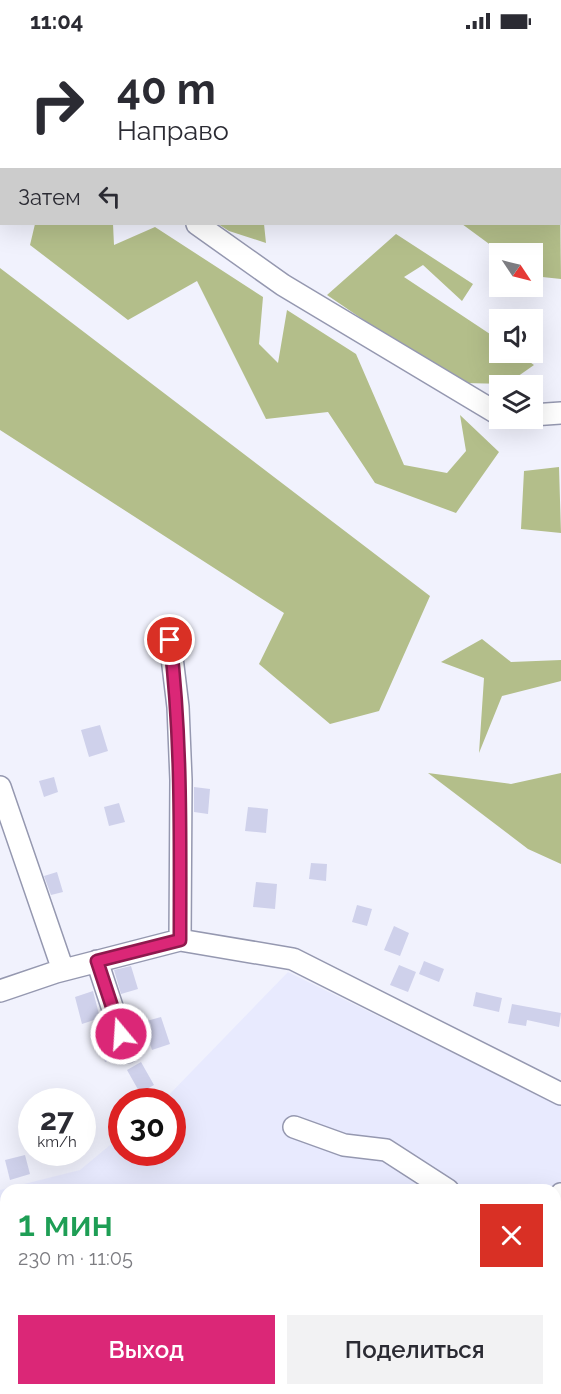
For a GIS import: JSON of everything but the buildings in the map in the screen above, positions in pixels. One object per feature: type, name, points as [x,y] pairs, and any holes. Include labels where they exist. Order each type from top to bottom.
[{"type":"street","points":[[198,225],[284,285],[489,408]]},
{"type":"street","points":[[543,414],[561,413]]},
{"type":"street","points":[[170,640],[181,780],[180,940]]},
{"type":"street","points":[[0,787],[63,970]]},
{"type":"street","points":[[0,991],[63,970],[180,940],[293,959],[561,1094]]},
{"type":"street","points":[[97,961],[127,1052]]},
{"type":"street","points":[[294,1127],[344,1144],[386,1150],[439,1184]]},
{"type":"shaded area","points":[[288,972],[561,1106],[561,1184],[24,1184],[80,1170],[85,1166],[96,1166],[96,1157],[108,1147],[108,1166],[186,1166],[186,1088],[176,1088]]},
{"type":"green space","points":[[35,225],[113,225],[114,245],[155,227],[263,297],[259,344],[278,363],[287,310],[356,354],[404,465],[447,473],[466,451],[460,415],[499,452],[456,513],[375,483],[328,412],[266,419],[197,281],[128,320],[30,245]]},
{"type":"green space","points":[[220,225],[264,225],[266,243],[229,231]]},
{"type":"green space","points":[[463,225],[560,225],[561,279],[543,277],[543,243],[489,244]]},
{"type":"green space","points":[[396,234],[473,284],[462,301],[423,265],[404,277],[489,333],[489,363],[531,363],[534,365],[520,375],[489,375],[489,384],[464,383],[415,355],[327,295]]},
{"type":"green space","points":[[0,268],[430,596],[379,711],[330,724],[259,664],[284,613],[0,430]]},
{"type":"green space","points":[[559,467],[561,533],[521,529],[524,471]]},
{"type":"green space","points":[[482,639],[511,662],[561,660],[561,681],[502,696],[479,753],[484,678],[441,662]]},
{"type":"green space","points":[[428,773],[511,784],[561,773],[561,864],[528,849]]},
{"type":"route","points":[[121,1034],[97,961],[180,940],[181,780],[170,640]]}]
